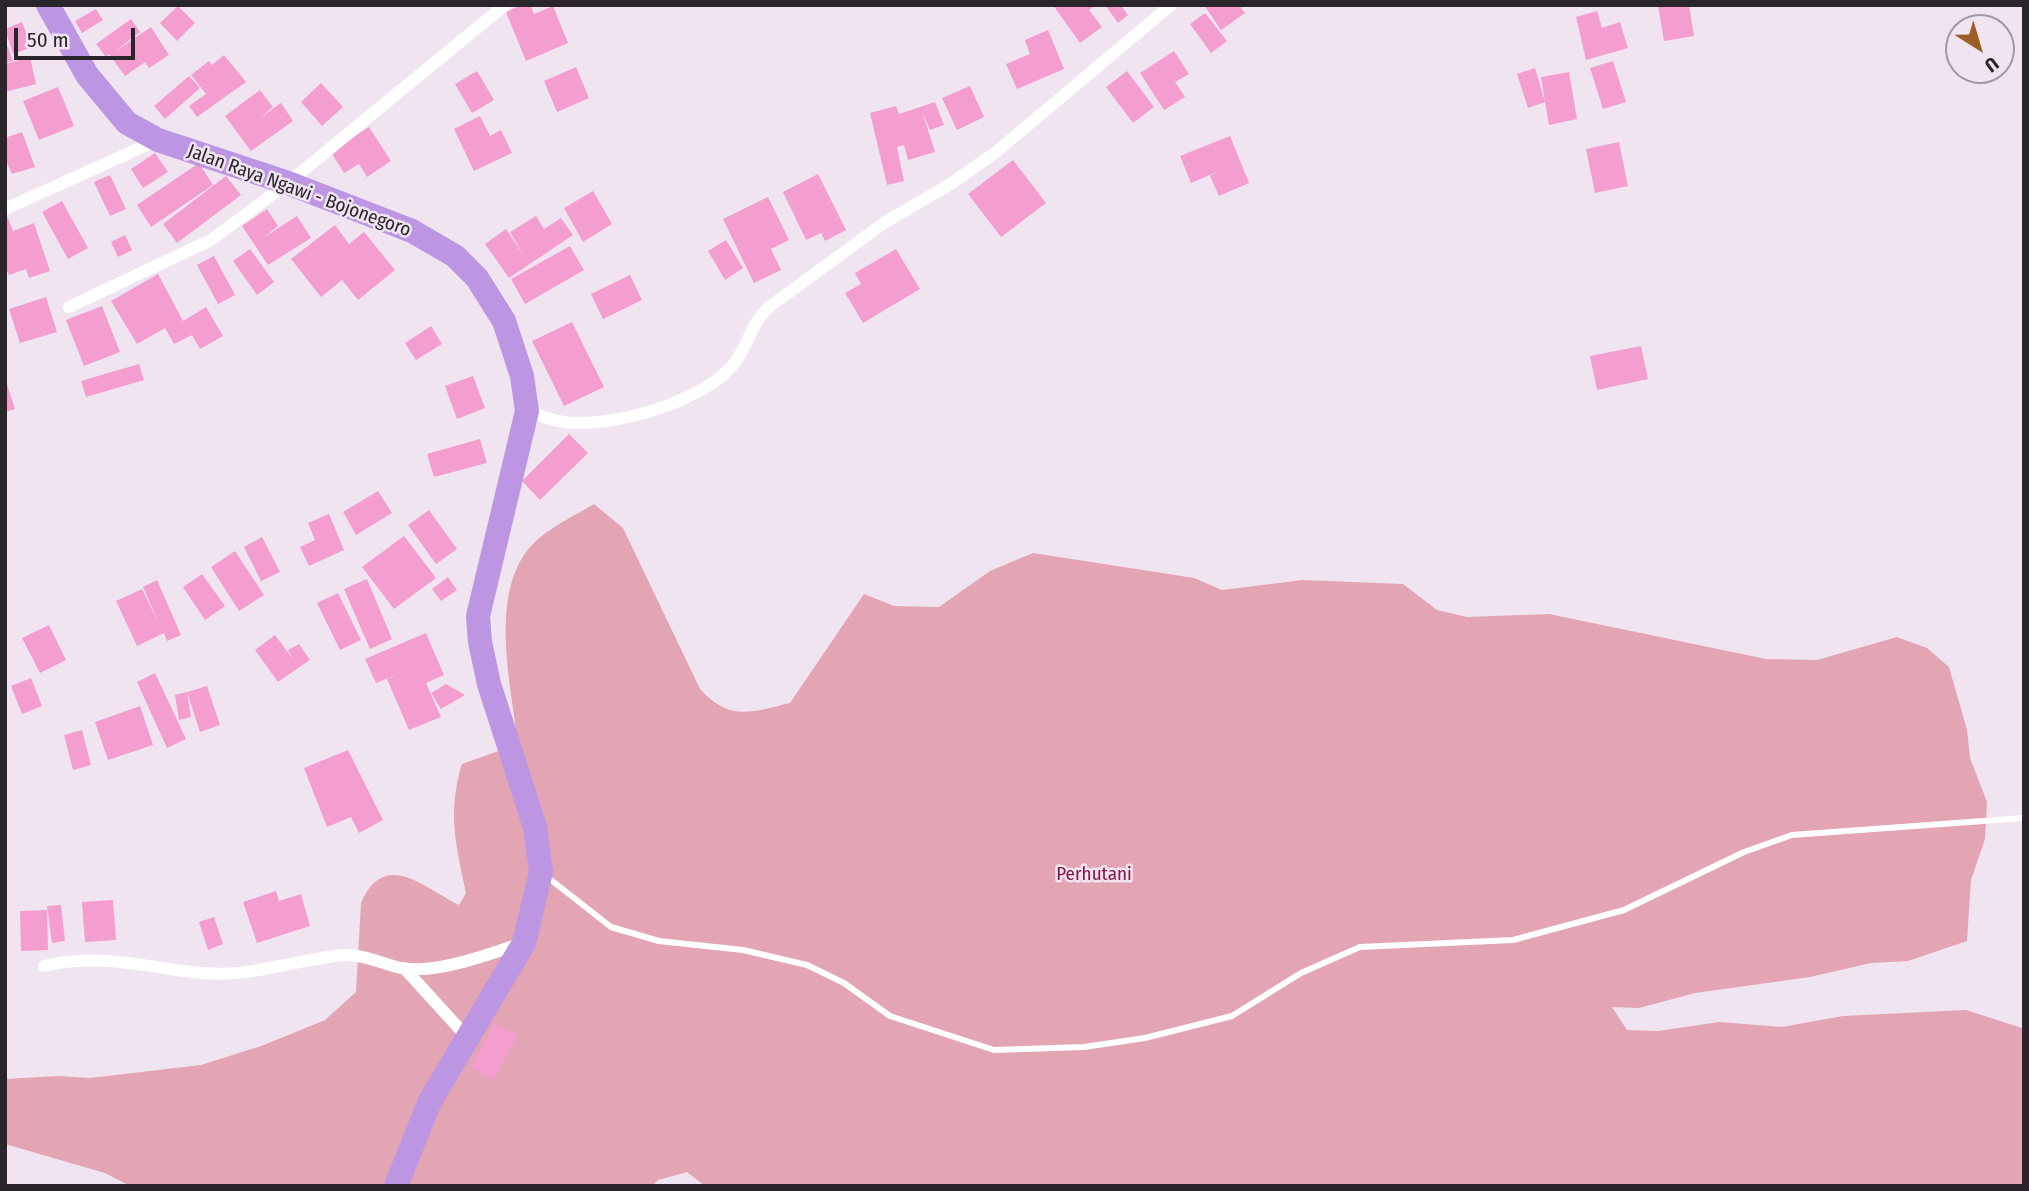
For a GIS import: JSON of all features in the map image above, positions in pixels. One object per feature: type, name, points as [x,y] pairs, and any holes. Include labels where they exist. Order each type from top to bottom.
[{"type":"highway","name":"Jalan Raya Ngawi - Bojonegoro","points":[[48,5],[87,75],[127,123],[158,140],[288,183],[412,231],[455,256],[477,278],[504,321],[522,376],[527,411],[478,616],[480,642],[489,684],[535,827],[541,872],[524,943],[430,1101],[396,1186]]},
{"type":"street","points":[[69,307],[211,240],[288,183],[505,5]]},
{"type":"street","points":[[527,411],[564,422],[602,422],[637,414],[711,387],[736,361],[756,318],[769,307],[884,223],[952,183],[996,152],[1171,5]]},
{"type":"street","points":[[5,209],[158,140]]},
{"type":"street","points":[[44,966],[61,962],[111,960],[204,973],[273,969],[353,955],[404,968],[466,961],[524,943]]},
{"type":"street","points":[[404,968],[467,1037]]},
{"type":"lane","points":[[541,872],[611,927],[659,941],[743,950],[807,965],[844,983],[890,1016],[994,1050],[1084,1047],[1145,1038],[1232,1016],[1301,973],[1360,947],[1513,940],[1624,910],[1744,852],[1792,835],[2024,818]]},
{"type":"green space","name":"Perhutani","points":[[594,504],[623,528],[700,689],[721,706],[742,712],[790,703],[864,594],[894,606],[939,607],[990,571],[1033,553],[1194,578],[1222,590],[1303,580],[1403,584],[1437,610],[1467,617],[1549,614],[1766,659],[1817,660],[1897,637],[1927,648],[1949,667],[1967,730],[1970,758],[1987,802],[1985,839],[1971,880],[1967,941],[1908,961],[1871,963],[1810,977],[1695,993],[1639,1008],[1612,1007],[1627,1030],[1658,1031],[1719,1022],[1782,1027],[1843,1016],[1966,1010],[2022,1028],[2024,1186],[705,1186],[687,1172],[658,1180],[652,1186],[130,1186],[105,1173],[5,1144],[5,1079],[60,1076],[90,1078],[201,1065],[264,1045],[325,1020],[356,992],[361,903],[371,887],[382,878],[393,875],[406,877],[459,905],[466,893],[456,844],[454,814],[457,781],[462,764],[518,744],[507,662],[506,632],[507,604],[513,577],[525,554],[543,535]]},
{"type":"building","points":[[522,5],[530,5],[534,14],[553,6],[568,43],[526,61],[506,12]]},
{"type":"building","points":[[1053,5],[1096,5],[1089,10],[1102,27],[1080,43]]},
{"type":"building","points":[[1105,5],[1121,5],[1128,15],[1118,23]]},
{"type":"building","points":[[1204,5],[1239,5],[1245,13],[1221,30]]},
{"type":"building","points":[[1658,5],[1689,5],[1694,36],[1664,41]]},
{"type":"building","points":[[178,6],[195,23],[177,41],[160,23]]},
{"type":"building","points":[[96,9],[103,20],[82,33],[75,21]]},
{"type":"building","points":[[1597,11],[1602,28],[1620,22],[1628,48],[1586,60],[1576,17]]},
{"type":"building","points":[[1205,13],[1227,41],[1211,53],[1190,24]]},
{"type":"building","points":[[131,19],[140,32],[114,52],[151,27],[169,55],[149,68],[145,62],[125,76],[109,54],[106,57],[96,44]]},
{"type":"building","points":[[22,22],[32,47],[13,54],[5,29]]},
{"type":"building","points":[[1048,30],[1064,69],[1017,89],[1006,64],[1030,54],[1025,40]]},
{"type":"building","points":[[8,47],[13,61],[5,63],[5,48]]},
{"type":"building","points":[[1174,51],[1189,74],[1175,82],[1185,97],[1164,110],[1140,73]]},
{"type":"building","points":[[224,55],[246,82],[197,117],[189,106],[206,94],[191,75],[209,61],[212,65]]},
{"type":"building","points":[[30,57],[36,84],[5,92],[5,64]]},
{"type":"building","points":[[1613,61],[1626,102],[1603,109],[1590,68]]},
{"type":"building","points":[[576,67],[589,98],[557,112],[544,81]]},
{"type":"building","points":[[1535,68],[1545,102],[1528,108],[1517,74]]},
{"type":"building","points":[[477,71],[494,100],[472,113],[455,84]]},
{"type":"building","points":[[1127,71],[1154,107],[1133,123],[1106,87]]},
{"type":"building","points":[[1569,72],[1577,119],[1549,125],[1541,77]]},
{"type":"building","points":[[189,76],[200,88],[165,119],[154,106]]},
{"type":"building","points":[[321,83],[343,107],[322,126],[301,102]]},
{"type":"building","points":[[970,86],[984,117],[957,130],[942,98]]},
{"type":"building","points":[[58,87],[74,126],[39,140],[23,101]]},
{"type":"building","points":[[260,90],[273,107],[260,118],[281,103],[293,121],[251,151],[225,116]]},
{"type":"building","points":[[935,102],[944,125],[930,130],[922,111],[935,152],[908,160],[904,145],[897,147],[904,181],[887,185],[870,113],[896,106],[899,114]]},
{"type":"building","points":[[480,116],[490,136],[501,130],[512,153],[474,171],[454,129]]},
{"type":"building","points":[[369,127],[391,161],[367,177],[359,164],[344,173],[331,152]]},
{"type":"building","points":[[22,132],[35,167],[12,174],[5,159],[5,138]]},
{"type":"building","points":[[1230,136],[1249,183],[1219,196],[1210,176],[1219,171],[1191,183],[1180,156]]},
{"type":"building","points":[[1619,142],[1628,186],[1595,193],[1586,149]]},
{"type":"building","points":[[155,153],[168,172],[143,188],[131,169]]},
{"type":"building","points":[[1013,160],[1046,203],[1001,237],[968,194]]},
{"type":"building","points":[[199,163],[213,185],[151,227],[137,205]]},
{"type":"building","points":[[818,174],[846,230],[825,241],[821,233],[806,240],[783,192]]},
{"type":"building","points":[[110,175],[126,209],[110,216],[94,182]]},
{"type":"building","points":[[226,176],[241,195],[177,243],[163,224]]},
{"type":"building","points":[[593,191],[612,224],[583,242],[564,208]]},
{"type":"building","points":[[768,197],[789,240],[771,249],[781,270],[754,283],[723,219]]},
{"type":"building","points":[[62,201],[88,248],[68,259],[42,212]]},
{"type":"building","points":[[267,209],[278,226],[263,238],[297,216],[311,238],[268,265],[242,226]]},
{"type":"building","points":[[536,216],[544,229],[561,218],[573,235],[509,278],[485,244],[506,229],[524,256],[510,232]]},
{"type":"building","points":[[8,218],[13,231],[34,223],[50,271],[29,278],[26,269],[9,275],[5,266],[5,219]]},
{"type":"building","points":[[335,225],[349,244],[364,232],[395,270],[358,300],[342,280],[321,297],[291,259]]},
{"type":"building","points":[[125,235],[132,250],[118,257],[111,242]]},
{"type":"building","points":[[726,240],[743,268],[725,280],[708,251]]},
{"type":"building","points":[[570,246],[584,270],[525,304],[511,279]]},
{"type":"building","points":[[250,249],[274,282],[257,295],[233,261]]},
{"type":"building","points":[[896,249],[920,289],[863,323],[845,293],[861,284],[855,273]]},
{"type":"building","points":[[214,256],[235,295],[218,304],[197,265]]},
{"type":"building","points":[[158,274],[183,321],[206,307],[223,336],[200,349],[192,335],[174,344],[165,328],[137,344],[111,301]]},
{"type":"building","points":[[630,275],[642,300],[603,319],[591,294]]},
{"type":"building","points":[[46,297],[57,332],[20,343],[9,309]]},
{"type":"building","points":[[102,306],[120,352],[84,366],[66,320]]},
{"type":"building","points":[[572,322],[604,387],[564,406],[532,341]]},
{"type":"building","points":[[431,326],[442,344],[416,360],[405,343]]},
{"type":"building","points":[[1641,346],[1648,379],[1597,390],[1590,356]]},
{"type":"building","points":[[139,364],[144,380],[86,397],[81,381]]},
{"type":"building","points":[[473,376],[485,408],[457,419],[445,386]]},
{"type":"building","points":[[5,378],[15,409],[5,412]]},
{"type":"building","points":[[569,434],[588,453],[540,500],[522,481]]},
{"type":"building","points":[[480,439],[487,463],[434,477],[427,454]]},
{"type":"building","points":[[378,491],[392,513],[356,535],[343,512]]},
{"type":"building","points":[[429,510],[457,549],[436,564],[408,525]]},
{"type":"building","points":[[329,514],[344,550],[309,566],[300,547],[315,540],[308,523]]},
{"type":"building","points":[[404,536],[436,578],[394,609],[362,567]]},
{"type":"building","points":[[262,537],[280,572],[261,581],[244,547]]},
{"type":"building","points":[[235,551],[264,595],[239,611],[211,567]]},
{"type":"building","points":[[202,574],[225,606],[205,620],[183,587]]},
{"type":"building","points":[[448,577],[457,590],[441,601],[432,589]]},
{"type":"building","points":[[367,579],[392,639],[370,649],[344,589]]},
{"type":"building","points":[[157,580],[181,635],[167,641],[164,633],[137,646],[116,601],[142,589],[160,626],[143,587]]},
{"type":"building","points":[[338,593],[361,640],[340,650],[317,603]]},
{"type":"building","points":[[49,625],[66,660],[40,673],[22,638]]},
{"type":"building","points":[[426,633],[444,675],[426,683],[441,717],[409,730],[387,679],[403,672],[376,683],[365,659]]},
{"type":"building","points":[[275,635],[293,659],[288,650],[299,644],[310,660],[278,682],[255,650]]},
{"type":"building","points":[[155,673],[186,739],[167,748],[137,682]]},
{"type":"building","points":[[31,678],[42,706],[22,714],[11,686]]},
{"type":"building","points":[[446,684],[465,695],[441,709],[431,693]]},
{"type":"building","points":[[207,686],[220,725],[200,732],[187,692]]},
{"type":"building","points":[[187,692],[191,717],[179,720],[175,695]]},
{"type":"building","points":[[140,706],[153,745],[108,760],[95,722]]},
{"type":"building","points":[[82,730],[91,765],[73,770],[64,735]]},
{"type":"building","points":[[348,750],[383,820],[359,833],[351,817],[327,827],[304,768]]},
{"type":"building","points":[[276,891],[279,901],[301,894],[310,926],[257,943],[243,902]]},
{"type":"building","points":[[113,900],[116,940],[85,942],[82,902]]},
{"type":"building","points":[[61,905],[65,941],[52,943],[47,906]]},
{"type":"building","points":[[47,910],[48,950],[21,951],[20,911]]},
{"type":"building","points":[[214,917],[223,944],[208,950],[199,922]]},
{"type":"building","points":[[495,1023],[518,1036],[493,1080],[470,1067]]}]
